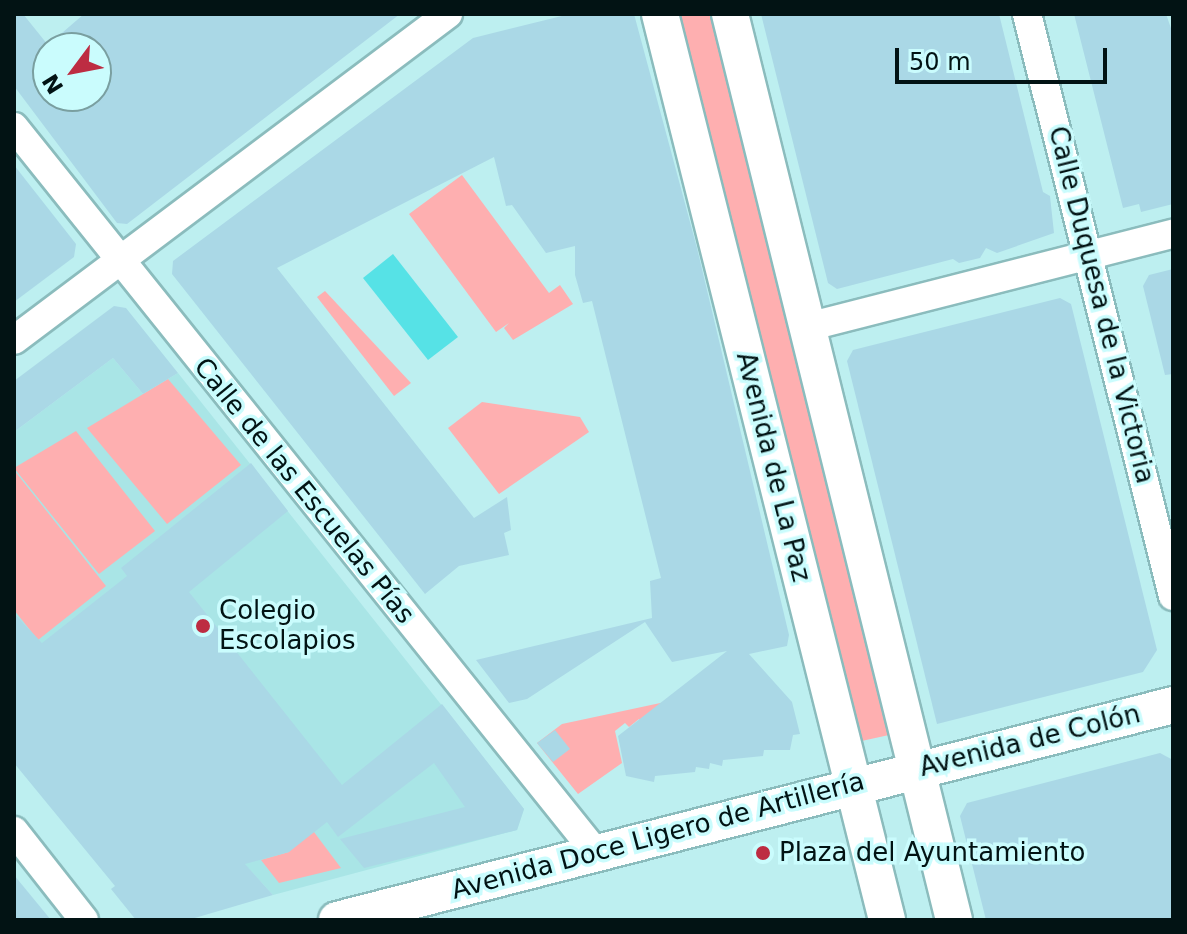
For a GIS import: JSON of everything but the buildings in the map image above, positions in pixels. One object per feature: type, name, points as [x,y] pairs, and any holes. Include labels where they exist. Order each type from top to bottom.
[{"type":"main road","name":"Avenida de La Paz","points":[[660,14],[886,777],[954,920]]},
{"type":"main road","name":"Avenida de La Paz","points":[[730,14],[807,327],[886,777],[887,920]]},
{"type":"main road","name":"Avenida de Colón","points":[[886,777],[1173,705]]},
{"type":"main road","name":"Avenida Doce Ligero de Artillería","points":[[337,920],[886,777]]},
{"type":"street","points":[[14,340],[448,14]]},
{"type":"street","name":"Calle Duquesa de la Victoria","points":[[1027,14],[1173,596]]},
{"type":"street","name":"Calle de las Escuelas Pías","points":[[14,127],[119,262],[596,853]]},
{"type":"street","points":[[807,327],[1173,234]]},
{"type":"street","points":[[14,831],[84,920]]},
{"type":"shaded area","points":[[671,14],[713,14],[889,735],[857,742]]},
{"type":"shaded area","points":[[462,175],[549,293],[560,285],[573,304],[513,340],[504,328],[509,323],[496,332],[409,214]]},
{"type":"shaded area","points":[[325,291],[411,383],[394,396],[317,297]]},
{"type":"shaded area","name":"Colegio Escolapios","points":[[113,358],[143,394],[178,373],[524,809],[517,830],[273,895],[14,613],[14,432]]},
{"type":"shaded area","points":[[168,379],[241,465],[167,524],[87,428]]},
{"type":"shaded area","points":[[482,402],[580,417],[589,432],[499,494],[448,428]]},
{"type":"shaded area","points":[[76,431],[155,531],[99,574],[14,468]]},
{"type":"shaded area","points":[[14,470],[106,586],[38,640],[14,610]]},
{"type":"shaded area","points":[[665,702],[643,724],[639,719],[629,727],[625,723],[615,731],[622,763],[578,794],[537,743],[562,724]]},
{"type":"shaded area","points":[[302,816],[341,868],[279,883],[261,860],[289,852]]},
{"type":"water","points":[[393,254],[458,337],[428,360],[363,278]]},
{"type":"place","name":"Colegio Escolapios","points":[[203,626]]},
{"type":"place","name":"Plaza del Ayuntamiento","points":[[763,853]]}]
